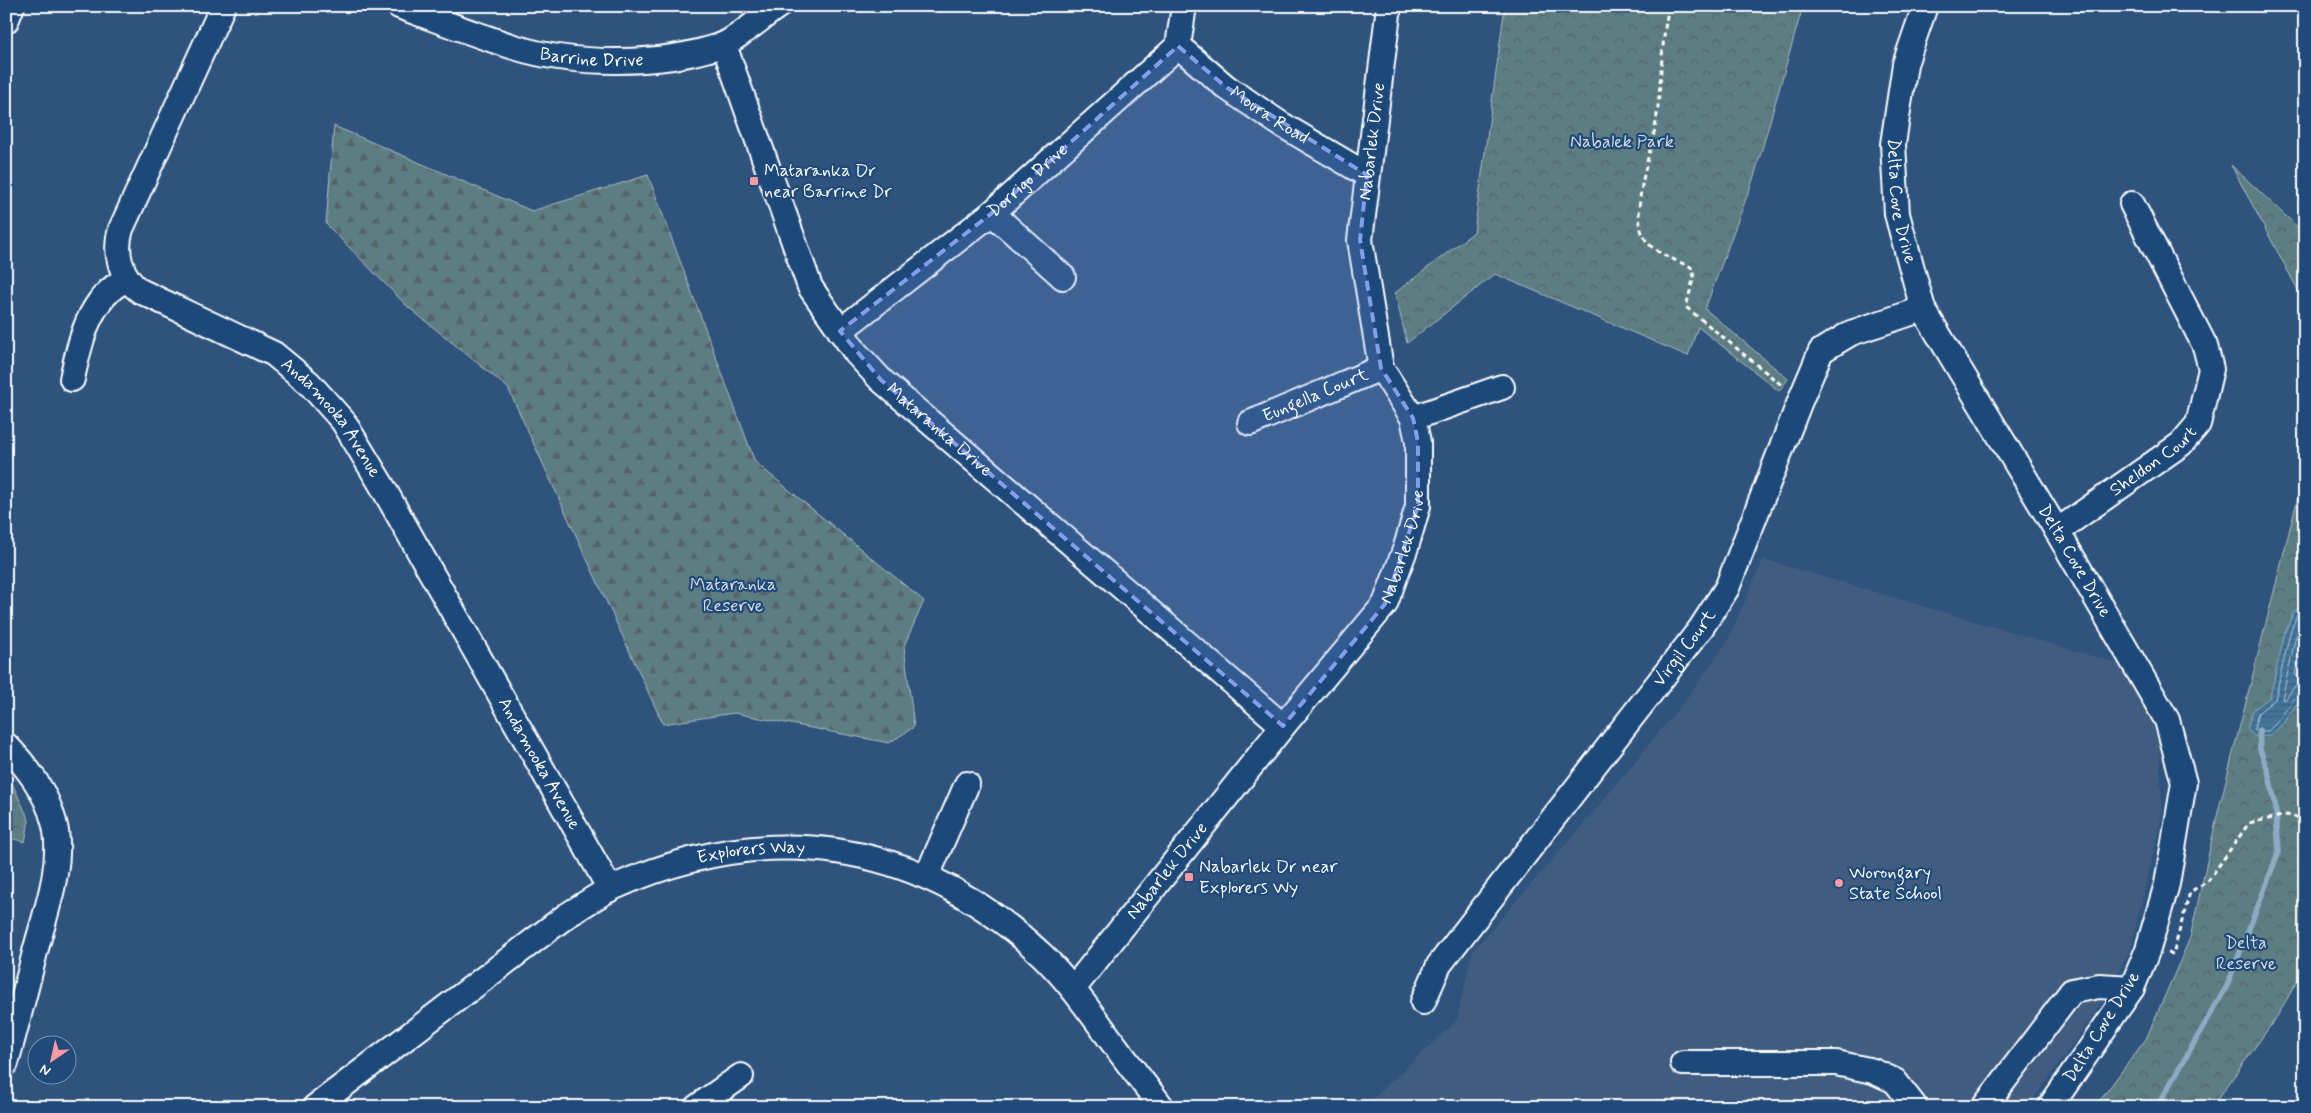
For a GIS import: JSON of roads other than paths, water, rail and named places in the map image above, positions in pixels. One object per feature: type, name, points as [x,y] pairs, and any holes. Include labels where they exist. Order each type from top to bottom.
[{"type":"street","points":[[6,21],[12,6]]},
{"type":"street","points":[[72,379],[78,350],[93,312],[111,289],[127,279],[118,252],[118,239],[121,228],[223,6]]},
{"type":"street","name":"Barrine Drive","points":[[399,6],[516,48],[583,59],[647,61],[678,56],[724,44],[778,6]]},
{"type":"street","points":[[1178,46],[1184,6]]},
{"type":"street","name":"Nabarlek Drive","points":[[1073,989],[1283,726],[1385,604],[1418,506],[1418,442],[1413,418],[1381,368],[1360,240],[1389,6]]},
{"type":"street","name":"Delta Cove Drive","points":[[1925,6],[1905,64],[1893,144],[1897,214],[1923,309],[2058,531],[2167,720],[2184,783],[2166,884],[2148,949],[2132,988],[2050,1107]]},
{"type":"street","name":"Mataranka Drive","points":[[724,44],[810,287],[856,353],[881,380],[1283,726]]},
{"type":"street","name":"Moura Road","points":[[1178,46],[1226,87],[1279,123],[1367,175]]},
{"type":"street","name":"Dorrigo Drive","points":[[840,331],[992,213],[1178,46]]},
{"type":"street","name":"Sheldon Court","points":[[2058,531],[2181,444],[2198,424],[2206,396],[2211,369],[2205,346],[2132,204]]},
{"type":"street","points":[[992,213],[1063,277]]},
{"type":"street","name":"Andamooka Avenue","points":[[127,279],[140,291],[274,354],[309,383],[343,421],[381,484],[610,889]]},
{"type":"street","name":"Virgil Court","points":[[1423,1002],[1438,965],[1701,628],[1727,588],[1821,351],[1851,333],[1923,309]]},
{"type":"street","name":"Eungella Court","points":[[1250,423],[1381,368]]},
{"type":"street","points":[[1413,418],[1502,387]]},
{"type":"street","points":[[6,745],[38,783],[55,822],[57,841],[55,873],[6,1063]]},
{"type":"street","points":[[927,876],[967,784]]},
{"type":"street","name":"Explorers Way","points":[[315,1107],[566,916],[610,889],[656,870],[696,859],[745,849],[775,847],[841,851],[881,860],[927,876],[970,898],[996,916],[1044,956],[1073,989],[1162,1107]]},
{"type":"street","points":[[1984,1107],[2072,991],[2099,986],[2132,988]]},
{"type":"street","points":[[1683,1063],[1836,1063],[1873,1071],[1895,1081],[1915,1107]]},
{"type":"street","points":[[697,1107],[741,1076]]},
{"type":"water","points":[[2305,607],[2305,692],[2281,726],[2269,736],[2254,736],[2247,729],[2253,710],[2270,697],[2285,632],[2294,611]]},
{"type":"waterway","points":[[2157,1107],[2227,986],[2279,851],[2275,802],[2268,771],[2260,750],[2259,730]]},
{"type":"place","name":"Mataranka Dr near Barrine Dr","points":[[754,181]]},
{"type":"place","name":"Nabarlek Dr near Explorers Wy","points":[[1189,877]]},
{"type":"place","name":"Worongary State School","points":[[1839,883]]},
{"type":"park label","name":"Nabalek Park","points":[[1622,142]]},
{"type":"park label","name":"Mataranka Reserve","points":[[733,595]]},
{"type":"park label","name":"Delta Reserve","points":[[2246,953]]}]
